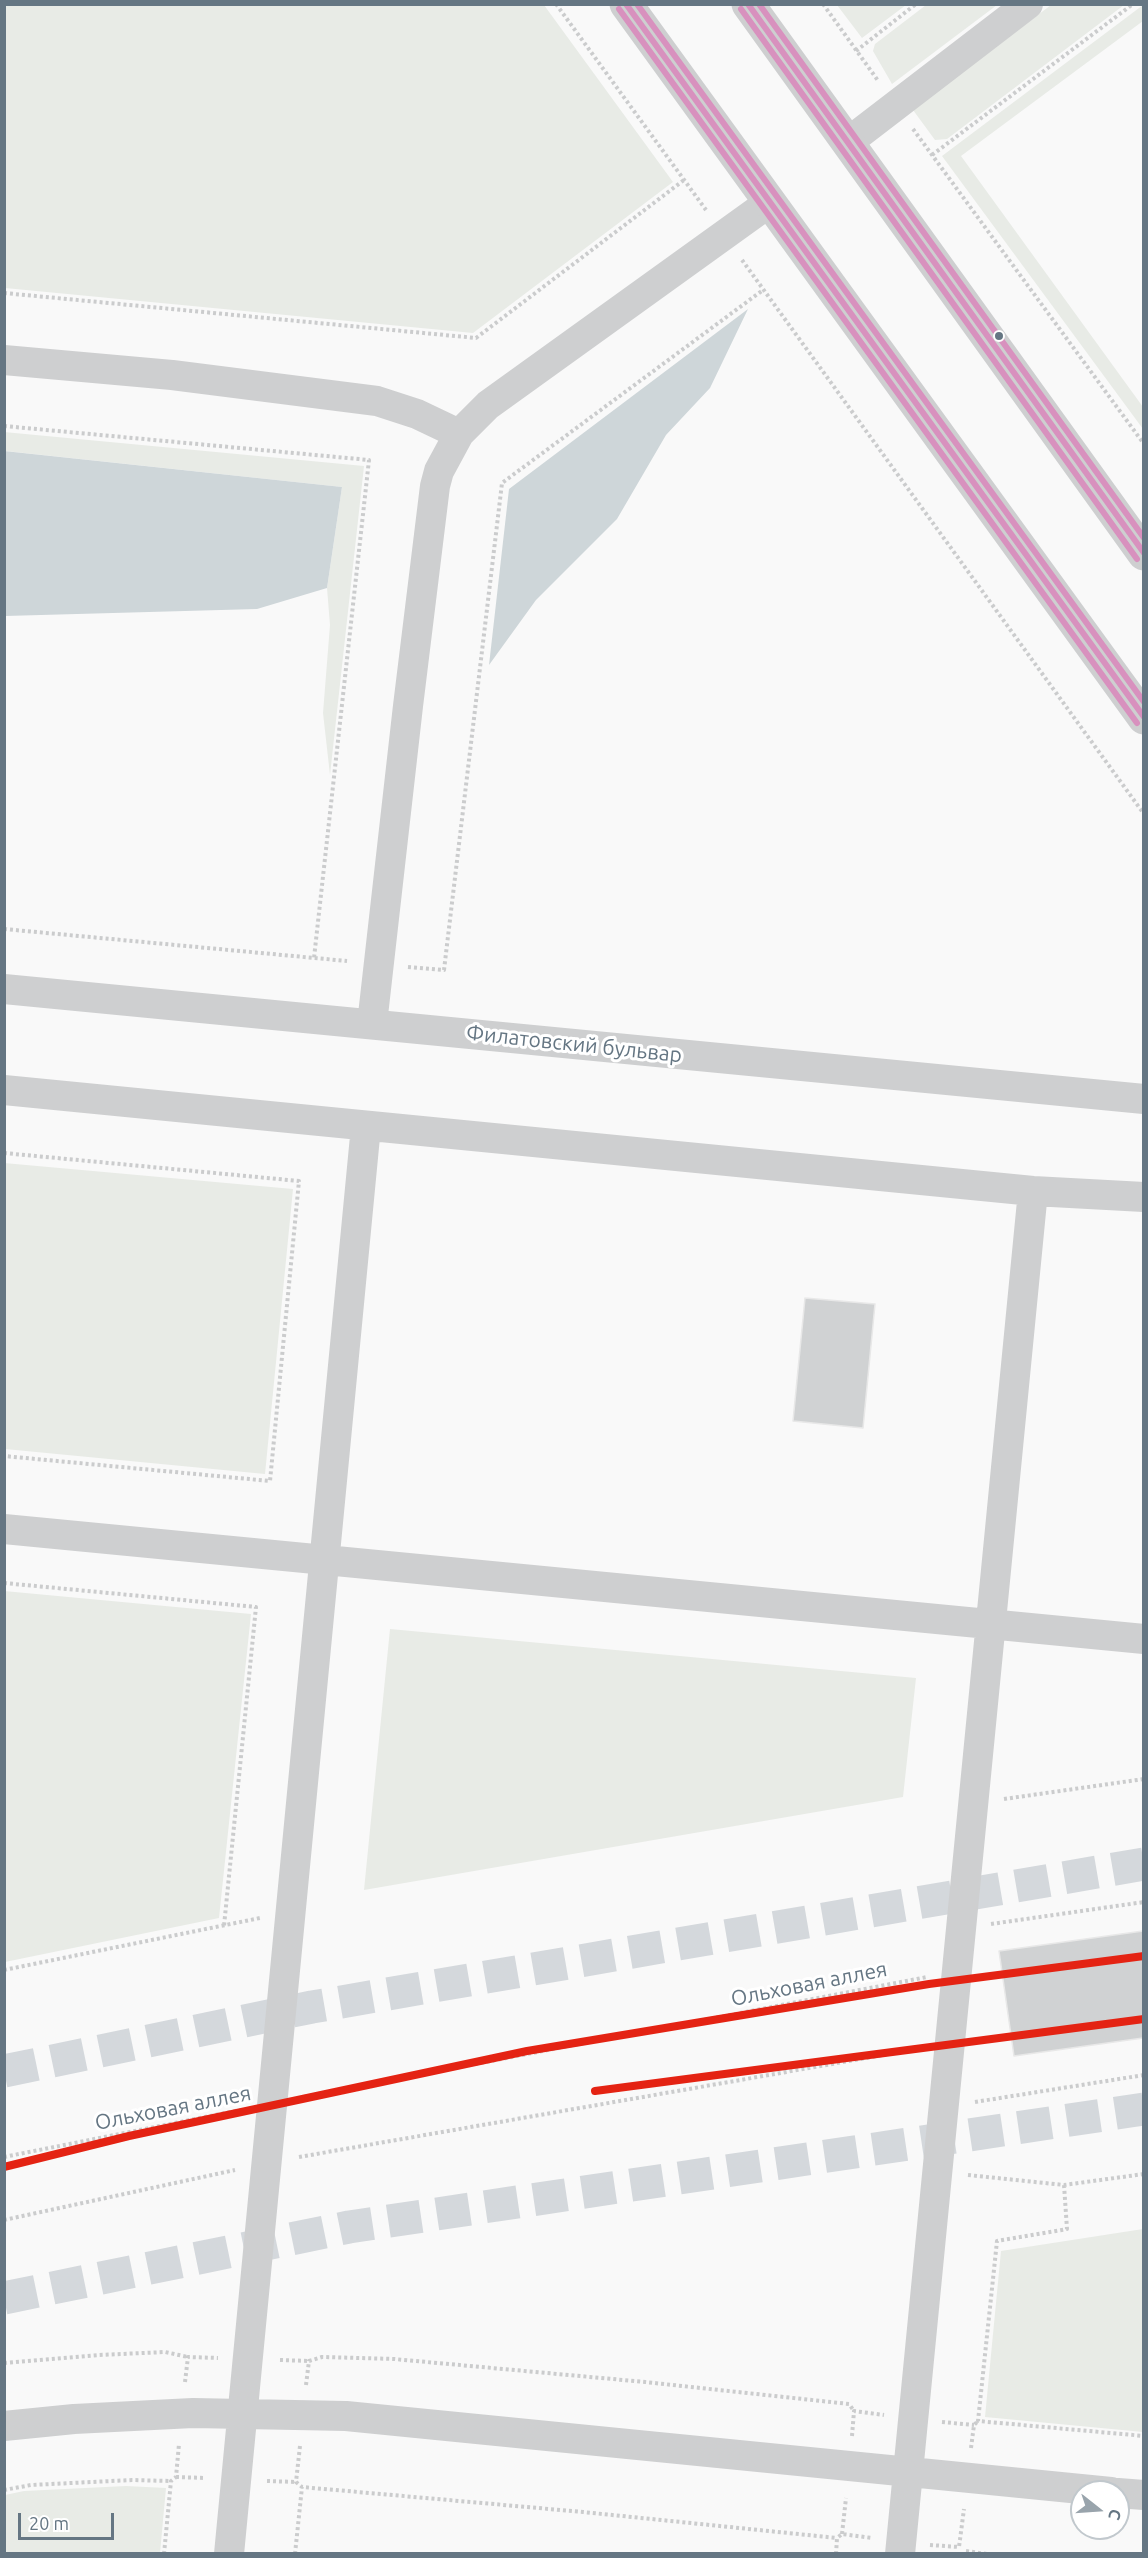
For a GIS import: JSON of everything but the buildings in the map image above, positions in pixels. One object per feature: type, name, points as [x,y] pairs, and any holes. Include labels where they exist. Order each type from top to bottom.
[{"type":"street","points":[[626,4],[1143,718]]},
{"type":"street","points":[[748,4],[1143,554]]},
{"type":"street","points":[[847,143],[1028,4]]},
{"type":"street","points":[[372,1024],[435,486],[439,471],[459,434],[488,405],[770,202]]},
{"type":"street","points":[[4,360],[172,375],[377,401],[417,414],[459,434]]},
{"type":"street","name":"Филатовский бульвар","points":[[4,989],[1143,1099]]},
{"type":"street","points":[[4,1090],[1033,1191],[1143,1197]]},
{"type":"street","points":[[229,2553],[366,1126]]},
{"type":"street","points":[[900,2553],[1033,1191]]},
{"type":"street","points":[[4,1529],[1143,1639]]},
{"type":"street","points":[[4,2426],[113,2416],[242,2414],[346,2416],[1070,2488]]},
{"type":"path","points":[[556,4],[1143,814]]},
{"type":"path","points":[[823,4],[1143,444]]},
{"type":"path","points":[[856,51],[916,4]]},
{"type":"path","points":[[932,155],[1134,4]]},
{"type":"path","points":[[4,293],[476,338],[684,180]]},
{"type":"path","points":[[4,929],[444,970],[502,483],[763,290]]},
{"type":"path","points":[[4,426],[369,460],[314,958]]},
{"type":"path","points":[[4,1153],[299,1181],[270,1481],[4,1456]]},
{"type":"path","points":[[4,1583],[256,1607],[224,1926]]},
{"type":"path","points":[[1001,1799],[1143,1779]]},
{"type":"path","points":[[989,1913],[987,1925],[1143,1902]]},
{"type":"path","points":[[4,1970],[290,1912]]},
{"type":"path","name":"Ольховая аллея","points":[[4,2157],[956,1971]]},
{"type":"path","points":[[4,2220],[266,2163],[949,2044]]},
{"type":"path","points":[[968,2103],[1143,2075]]},
{"type":"path","points":[[961,2175],[1064,2185],[1143,2174]]},
{"type":"path","points":[[1064,2185],[1067,2229],[997,2241],[978,2421],[1143,2436]]},
{"type":"path","points":[[4,2363],[165,2352],[188,2357]]},
{"type":"path","points":[[4,2490],[31,2485],[132,2480],[171,2481],[176,2477]]},
{"type":"path","points":[[164,2553],[171,2481]]},
{"type":"path","points":[[295,2553],[302,2487]]},
{"type":"path","points":[[959,2547],[966,2552],[987,2553]]},
{"type":"shaded area","points":[[4,5],[544,5],[673,182],[473,333],[5,288]]},
{"type":"shaded area","points":[[837,5],[906,5],[862,38]]},
{"type":"shaded area","points":[[926,5],[997,5],[892,84],[873,51],[875,44]]},
{"type":"shaded area","points":[[1051,5],[1124,5],[947,139],[935,140],[913,110]]},
{"type":"shaded area","points":[[1143,5],[1143,21],[961,156],[1143,407],[1143,429],[942,156]]},
{"type":"shaded area","points":[[748,309],[710,388],[666,435],[617,519],[536,600],[489,665],[509,489]]},
{"type":"shaded area","points":[[4,432],[364,466],[330,775],[323,713],[330,625],[327,588],[342,487],[5,451]]},
{"type":"shaded area","points":[[4,451],[342,487],[327,588],[257,609],[5,616]]},
{"type":"shaded area","points":[[4,1163],[293,1189],[265,1474],[5,1449]]},
{"type":"shaded area","points":[[4,1591],[251,1614],[219,1918],[5,1962]]},
{"type":"shaded area","points":[[390,1629],[916,1678],[903,1797],[364,1890]]},
{"type":"shaded area","points":[[1143,2229],[1143,2432],[985,2417],[1001,2251]]},
{"type":"shaded area","points":[[126,2486],[166,2488],[160,2553],[5,2553],[5,2495],[24,2491]]},
{"type":"tunnel","points":[[4,2071],[312,2007],[1144,1864]]},
{"type":"tunnel","points":[[4,2298],[349,2227],[1144,2109]]},
{"type":"transit line","points":[[626,4],[1144,717]]},
{"type":"transit line","points":[[637,4],[1144,702]]},
{"type":"transit line","points":[[748,4],[1144,553]]},
{"type":"transit line","points":[[759,4],[1144,538]]},
{"type":"transit line","points":[[619,9],[1137,723]]},
{"type":"transit line","points":[[741,9],[1137,559]]},
{"type":"transit line","points":[[4,2167],[129,2136],[527,2051],[929,1984],[1144,1956]]},
{"type":"transit line","points":[[595,2091],[1144,2019]]}]
